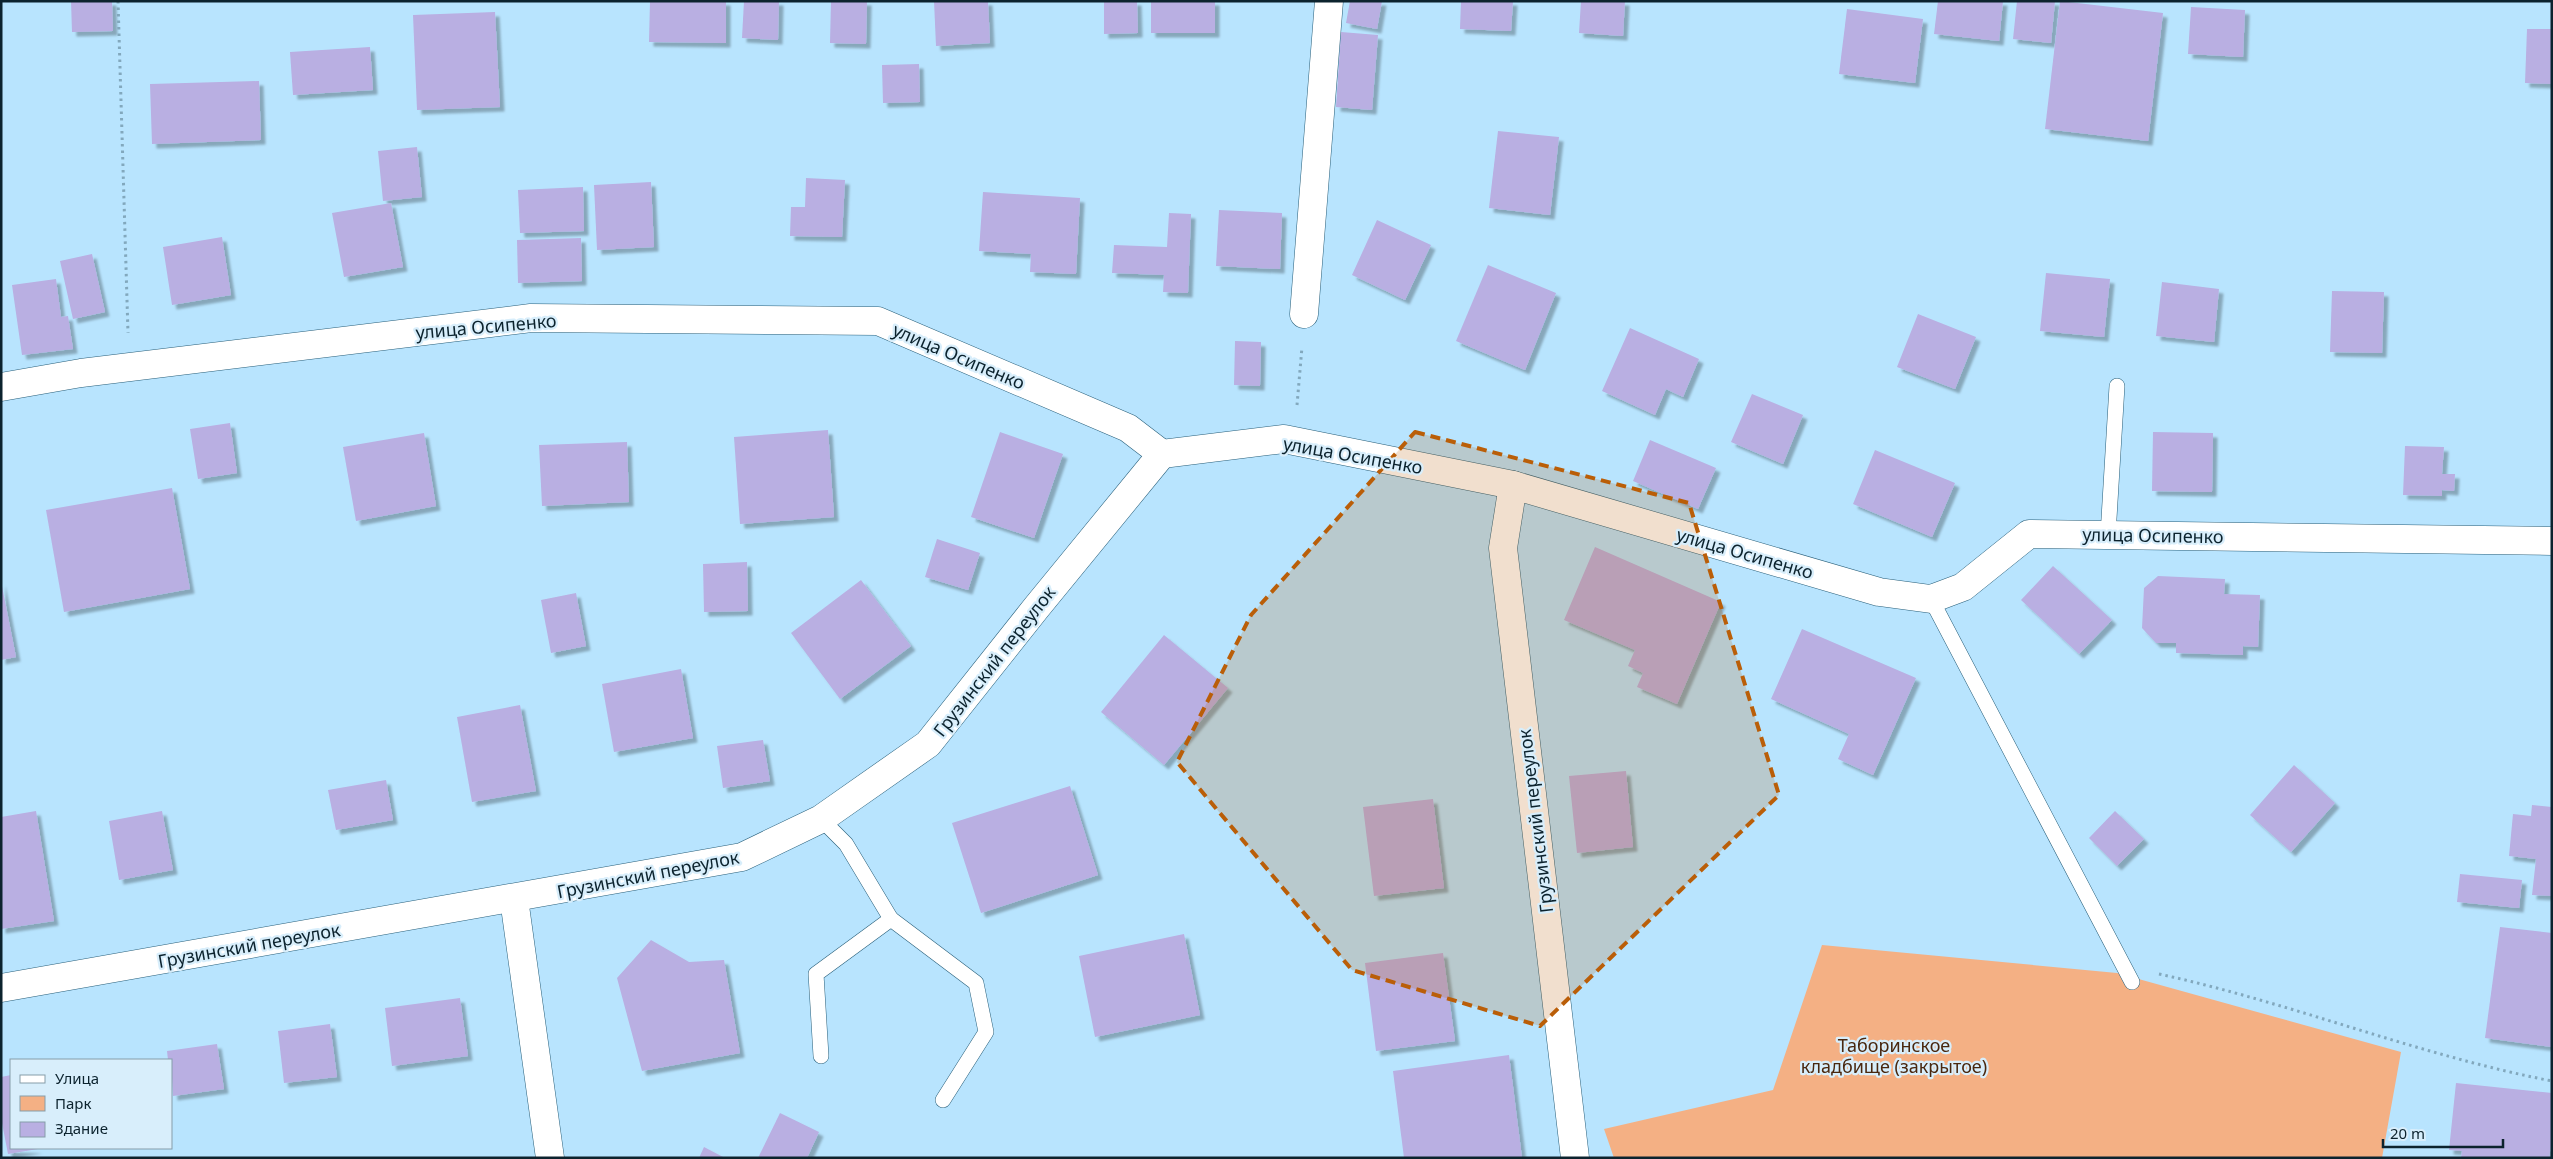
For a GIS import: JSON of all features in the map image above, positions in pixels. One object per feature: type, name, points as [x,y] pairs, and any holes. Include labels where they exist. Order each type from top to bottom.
[{"type":"street","points":[[1304,314],[1329,1]]},
{"type":"street","name":"улица Осипенко","points":[[1,387],[129,368],[530,318],[878,321],[1128,428],[1162,454],[1284,439],[1295,441],[1513,486],[1879,592],[1931,599],[1963,587],[2029,534],[2552,541]]},
{"type":"street","name":"Грузинский переулок","points":[[1,988],[742,858],[821,819],[928,744],[1162,454]]},
{"type":"street","name":"Грузинский переулок","points":[[1513,486],[1503,548],[1575,1158]]},
{"type":"street","points":[[514,899],[550,1158]]},
{"type":"lane","points":[[2108,535],[2117,386]]},
{"type":"lane","points":[[1931,599],[2132,982]]},
{"type":"lane","points":[[821,819],[846,844],[891,919],[976,983],[986,1032],[943,1100]]},
{"type":"lane","points":[[821,1056],[816,974],[891,919]]},
{"type":"path","points":[[118,1],[129,368]]},
{"type":"path","points":[[1295,441],[1304,314]]},
{"type":"path","points":[[2124,966],[2219,987],[2444,1057],[2552,1081]]},
{"type":"highlighted area","points":[[1415,432],[1689,503],[1779,795],[1540,1026],[1352,970],[1177,762],[1251,615]]},
{"type":"green space","name":"Таборинское кладбище (закрытое)","points":[[1822,945],[2117,973],[2401,1052],[2382,1158],[1614,1158],[1604,1129],[1773,1090]]},
{"type":"building","points":[[71,1],[112,1],[113,31],[72,32]]},
{"type":"building","points":[[650,1],[726,1],[726,43],[649,42]]},
{"type":"building","points":[[744,1],[779,1],[778,40],[742,38]]},
{"type":"building","points":[[831,1],[867,1],[866,44],[830,43]]},
{"type":"building","points":[[934,1],[988,1],[990,43],[936,46]]},
{"type":"building","points":[[1104,1],[1137,1],[1138,33],[1104,34]]},
{"type":"building","points":[[1151,1],[1215,1],[1215,33],[1151,33]]},
{"type":"building","points":[[1350,1],[1382,1],[1377,29],[1346,23]]},
{"type":"building","points":[[1461,1],[1513,1],[1511,31],[1460,29]]},
{"type":"building","points":[[1581,1],[1625,1],[1623,36],[1579,33]]},
{"type":"building","points":[[1938,1],[2003,1],[1999,41],[1934,34]]},
{"type":"building","points":[[2017,1],[2055,1],[2051,43],[2013,39]]},
{"type":"building","points":[[2060,1],[2163,13],[2148,141],[2045,129]]},
{"type":"building","points":[[2191,7],[2245,10],[2243,57],[2188,54]]},
{"type":"building","points":[[1847,9],[1923,19],[1915,83],[1839,74]]},
{"type":"building","points":[[495,12],[500,107],[417,110],[413,15]]},
{"type":"building","points":[[2527,29],[2552,29],[2552,84],[2525,83]]},
{"type":"building","points":[[1341,32],[1378,35],[1372,110],[1336,107]]},
{"type":"building","points":[[370,47],[373,90],[293,95],[290,52]]},
{"type":"building","points":[[919,64],[920,102],[883,103],[882,65]]},
{"type":"building","points":[[259,81],[261,140],[152,144],[150,84]]},
{"type":"building","points":[[1498,131],[1559,137],[1550,215],[1489,208]]},
{"type":"building","points":[[417,147],[422,197],[383,201],[378,151]]},
{"type":"building","points":[[806,178],[845,180],[842,237],[790,236],[791,207],[805,207]]},
{"type":"building","points":[[651,182],[654,247],[597,250],[594,185]]},
{"type":"building","points":[[583,187],[584,231],[520,233],[518,190]]},
{"type":"building","points":[[983,192],[1080,198],[1076,274],[1030,272],[1031,254],[979,251]]},
{"type":"building","points":[[391,203],[403,267],[344,277],[332,213]]},
{"type":"building","points":[[1219,210],[1282,213],[1280,269],[1216,266]]},
{"type":"building","points":[[1169,213],[1191,214],[1188,293],[1163,292],[1164,275],[1112,273],[1114,245],[1167,247]]},
{"type":"building","points":[[1377,220],[1431,245],[1405,300],[1352,275]]},
{"type":"building","points":[[222,237],[231,295],[172,305],[163,247]]},
{"type":"building","points":[[581,238],[582,281],[518,283],[517,240]]},
{"type":"building","points":[[92,254],[105,312],[73,319],[60,261]]},
{"type":"building","points":[[1488,265],[1556,293],[1525,370],[1456,341]]},
{"type":"building","points":[[2046,273],[2110,279],[2104,337],[2040,331]]},
{"type":"building","points":[[56,279],[61,317],[68,316],[73,349],[22,355],[12,285]]},
{"type":"building","points":[[2162,282],[2219,289],[2214,342],[2156,336]]},
{"type":"building","points":[[2332,291],[2384,292],[2382,353],[2330,352]]},
{"type":"building","points":[[1918,314],[1976,337],[1955,389],[1897,367]]},
{"type":"building","points":[[1630,328],[1699,359],[1683,397],[1666,389],[1655,415],[1602,391]]},
{"type":"building","points":[[1235,341],[1261,342],[1260,386],[1234,385]]},
{"type":"building","points":[[1752,394],[1803,415],[1783,464],[1731,442]]},
{"type":"building","points":[[230,423],[237,473],[198,479],[190,429]]},
{"type":"building","points":[[828,430],[834,517],[740,524],[734,437]]},
{"type":"building","points":[[1000,432],[1063,454],[1034,538],[971,517]]},
{"type":"building","points":[[2153,432],[2213,433],[2212,492],[2152,491]]},
{"type":"building","points":[[424,433],[436,506],[356,521],[343,447]]},
{"type":"building","points":[[1650,440],[1716,468],[1698,509],[1633,481]]},
{"type":"building","points":[[627,442],[629,502],[542,506],[539,445]]},
{"type":"building","points":[[2405,446],[2444,447],[2442,474],[2455,474],[2454,491],[2442,490],[2442,496],[2403,495]]},
{"type":"building","points":[[1875,450],[1955,483],[1932,537],[1853,504]]},
{"type":"building","points":[[172,488],[190,589],[64,612],[46,510]]},
{"type":"building","points":[[937,539],[980,553],[968,590],[925,577]]},
{"type":"building","points":[[1595,547],[1721,602],[1677,704],[1637,687],[1643,673],[1628,666],[1635,650],[1564,620]]},
{"type":"building","points":[[747,562],[748,611],[704,612],[703,564]]},
{"type":"building","points":[[2053,566],[2112,620],[2079,654],[2021,600]]},
{"type":"building","points":[[2158,576],[2225,579],[2224,594],[2260,595],[2258,647],[2243,646],[2243,655],[2176,653],[2176,643],[2156,643],[2142,628],[2144,588]]},
{"type":"building","points":[[861,580],[911,646],[840,699],[791,633]]},
{"type":"building","points":[[1,581],[16,657],[1,660]]},
{"type":"building","points":[[576,593],[586,646],[551,653],[541,600]]},
{"type":"building","points":[[1802,629],[1916,678],[1873,775],[1838,759],[1849,734],[1771,699]]},
{"type":"building","points":[[1164,635],[1228,688],[1164,765],[1101,712]]},
{"type":"building","points":[[681,669],[693,738],[614,752],[602,684]]},
{"type":"building","points":[[520,705],[536,791],[472,802],[457,717]]},
{"type":"building","points":[[763,740],[770,781],[723,788],[717,746]]},
{"type":"building","points":[[2294,765],[2335,803],[2291,852],[2250,815]]},
{"type":"building","points":[[1626,771],[1633,847],[1577,853],[1569,776]]},
{"type":"building","points":[[386,780],[393,820],[336,830],[328,790]]},
{"type":"building","points":[[1070,786],[1098,875],[981,913],[952,823]]},
{"type":"building","points":[[1433,799],[1444,888],[1374,896],[1363,807]]},
{"type":"building","points":[[2532,805],[2552,807],[2552,896],[2532,895],[2536,859],[2509,856],[2513,814],[2531,816]]},
{"type":"building","points":[[36,811],[54,921],[1,929],[1,817]]},
{"type":"building","points":[[162,811],[173,870],[119,880],[109,821]]},
{"type":"building","points":[[2115,811],[2144,839],[2117,866],[2089,838]]},
{"type":"building","points":[[2460,874],[2522,880],[2519,908],[2457,902]]},
{"type":"building","points":[[2500,927],[2552,933],[2552,1047],[2485,1038]]},
{"type":"building","points":[[1184,934],[1200,1015],[1095,1037],[1079,956]]},
{"type":"building","points":[[651,940],[689,962],[724,960],[740,1053],[642,1071],[617,978]]},
{"type":"building","points":[[1443,953],[1455,1041],[1376,1051],[1365,963]]},
{"type":"building","points":[[460,998],[468,1056],[392,1066],[385,1008]]},
{"type":"building","points":[[330,1024],[337,1077],[284,1083],[278,1031]]},
{"type":"building","points":[[217,1044],[224,1089],[173,1096],[172,1059],[168,1059],[167,1051]]},
{"type":"building","points":[[1509,1055],[1522,1158],[1404,1158],[1393,1071]]},
{"type":"building","points":[[10,1075],[10,1149],[38,1149],[8,1154],[1,1118],[1,1077]]},
{"type":"building","points":[[2456,1083],[2552,1093],[2552,1139],[2549,1158],[2461,1158],[2462,1151],[2449,1150]]},
{"type":"building","points":[[780,1113],[819,1132],[807,1158],[758,1158]]},
{"type":"building","points":[[704,1147],[725,1158],[699,1158]]}]
